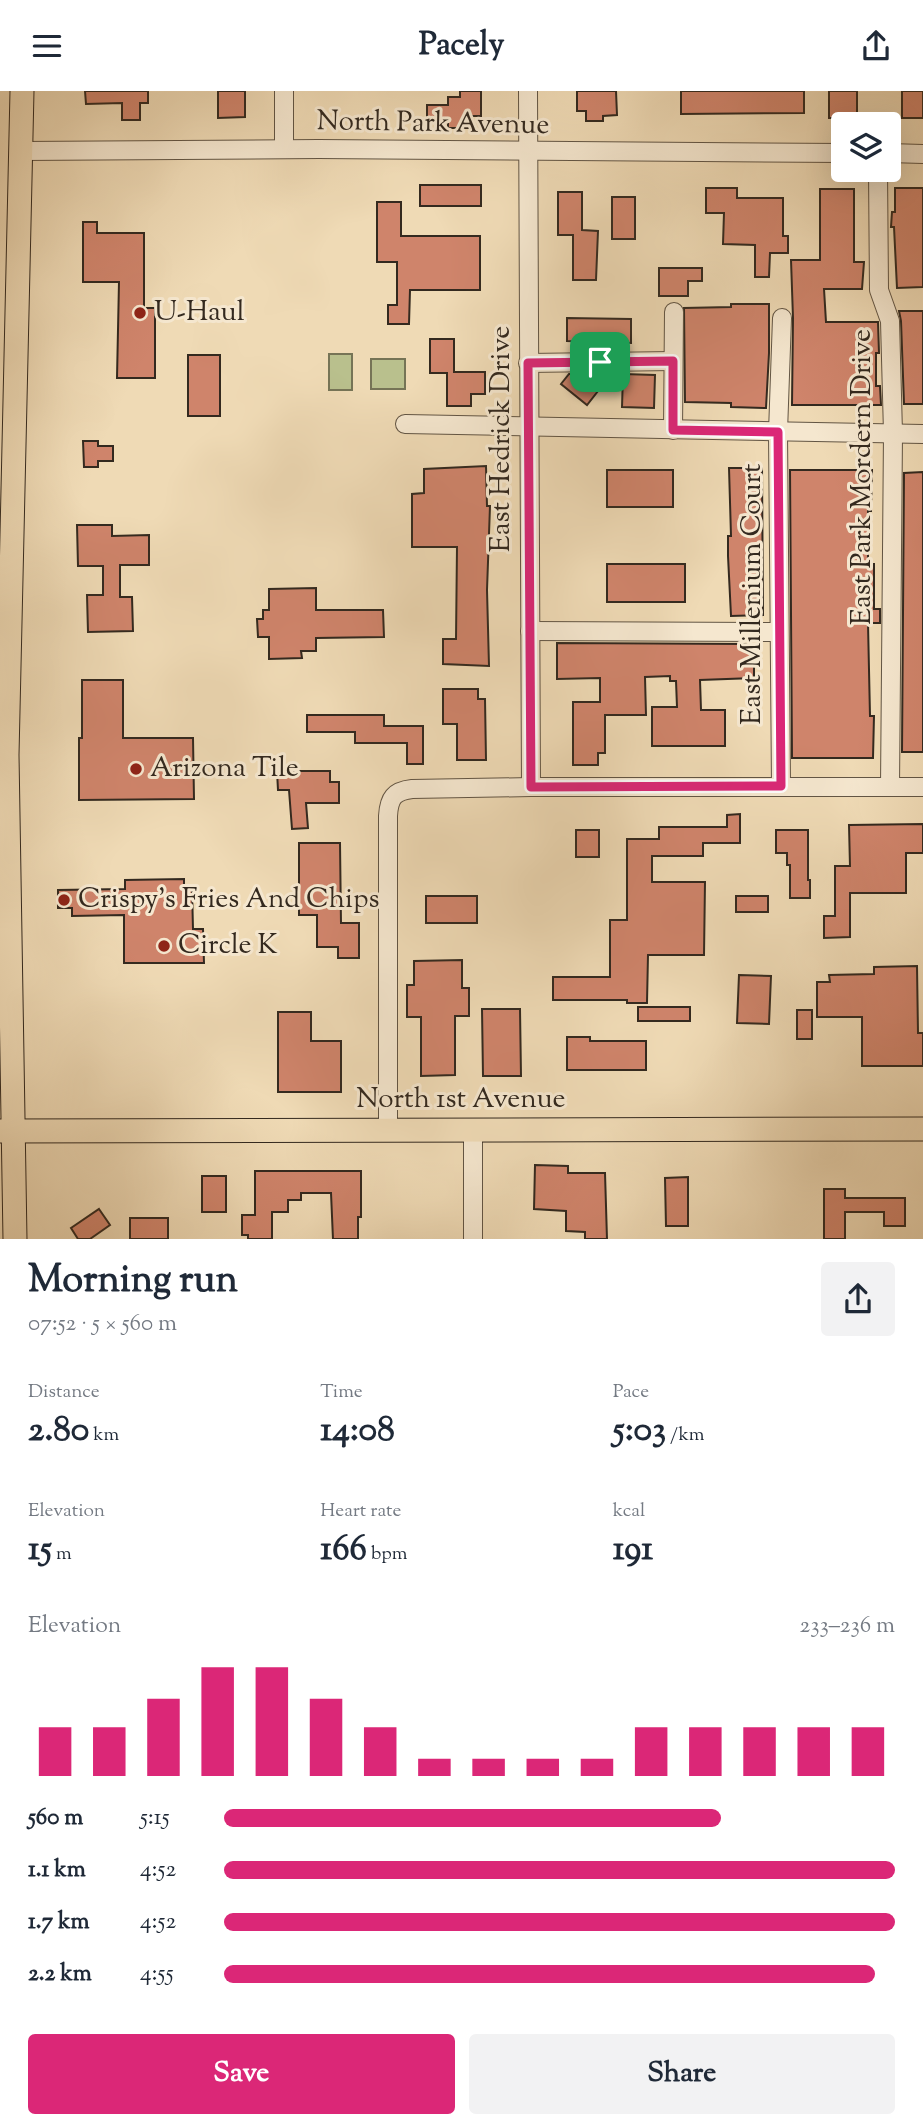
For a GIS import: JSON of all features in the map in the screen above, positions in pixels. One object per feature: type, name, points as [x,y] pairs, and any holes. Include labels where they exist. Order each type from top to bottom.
[{"type":"main road","points":[[15,1239],[7,1131],[7,755],[22,91]]},
{"type":"main road","name":"North 1st Avenue","points":[[7,1131],[923,1129]]},
{"type":"street","points":[[284,91],[284,149]]},
{"type":"street","name":"East Hedrick Drive","points":[[528,91],[531,787]]},
{"type":"street","name":"North Park Avenue","points":[[22,151],[284,149],[831,153]]},
{"type":"street","points":[[901,153],[923,154]]},
{"type":"street","name":"East Park Mordern Drive","points":[[878,182],[879,290],[890,321],[893,433],[890,787]]},
{"type":"street","points":[[673,430],[674,312]]},
{"type":"street","name":"East Millenium Court","points":[[781,786],[778,432],[782,318]]},
{"type":"street","points":[[528,363],[673,361]]},
{"type":"street","points":[[405,424],[923,434]]},
{"type":"street","points":[[530,631],[778,632]]},
{"type":"street","points":[[388,1130],[388,816],[394,795],[401,790],[531,787],[923,787]]},
{"type":"street","points":[[473,1129],[473,1239]]},
{"type":"green space","points":[[329,354],[352,354],[352,390],[329,390]]},
{"type":"green space","points":[[371,359],[405,359],[405,389],[371,389]]},
{"type":"building","points":[[85,91],[148,91],[148,103],[140,103],[140,120],[122,120],[122,103],[86,104]]},
{"type":"building","points":[[218,91],[245,91],[245,117],[218,118]]},
{"type":"building","points":[[460,91],[481,91],[481,116],[470,116],[470,128],[448,128],[448,123],[427,122],[427,105],[448,105],[448,97],[460,97]]},
{"type":"building","points":[[577,91],[616,91],[617,115],[603,116],[603,121],[586,121],[586,111],[577,111]]},
{"type":"building","points":[[681,91],[804,91],[804,113],[681,114]]},
{"type":"building","points":[[829,91],[857,91],[857,112],[831,112],[829,118]]},
{"type":"building","points":[[902,91],[923,91],[923,118],[902,118]]},
{"type":"building","points":[[420,185],[481,185],[481,206],[420,206]]},
{"type":"building","points":[[706,188],[737,188],[737,198],[783,198],[783,236],[788,236],[788,253],[770,253],[769,277],[755,277],[755,245],[723,244],[724,213],[706,213]]},
{"type":"building","points":[[895,188],[923,188],[923,287],[897,288],[894,227],[891,227],[892,212],[895,212]]},
{"type":"building","points":[[820,189],[854,189],[854,262],[864,262],[862,289],[824,289],[826,322],[878,322],[876,386],[880,386],[881,405],[792,405],[791,260],[820,260]]},
{"type":"building","points":[[558,192],[582,192],[582,230],[598,231],[596,280],[573,280],[573,235],[558,235]]},
{"type":"building","points":[[612,197],[635,197],[635,239],[612,239]]},
{"type":"building","points":[[377,202],[401,202],[401,236],[480,236],[480,290],[410,290],[409,324],[388,324],[388,305],[397,305],[397,262],[377,262]]},
{"type":"building","points":[[83,222],[97,222],[97,233],[144,233],[144,308],[155,308],[155,378],[117,378],[119,282],[83,282]]},
{"type":"building","points":[[659,268],[702,268],[702,281],[688,281],[688,296],[659,296]]},
{"type":"building","points":[[731,304],[769,304],[766,408],[731,407],[731,403],[685,402],[684,308],[731,307]]},
{"type":"building","points":[[899,311],[923,311],[923,404],[904,404]]},
{"type":"building","points":[[567,318],[631,319],[631,343],[567,341]]},
{"type":"building","points":[[430,339],[454,339],[454,372],[485,372],[485,394],[471,394],[471,406],[447,406],[447,373],[430,373]]},
{"type":"building","points":[[188,355],[220,355],[220,416],[188,416]]},
{"type":"building","points":[[596,373],[604,373],[609,377],[587,405],[561,384],[569,374],[583,374],[591,380]]},
{"type":"building","points":[[623,374],[655,375],[654,408],[622,407]]},
{"type":"building","points":[[83,441],[98,441],[98,446],[113,446],[113,461],[98,461],[98,467],[84,467]]},
{"type":"building","points":[[486,466],[487,506],[490,506],[487,590],[489,666],[443,664],[443,639],[456,639],[457,547],[412,547],[412,494],[424,493],[424,469]]},
{"type":"building","points":[[729,468],[762,468],[763,615],[731,616],[728,556],[728,536],[731,536]]},
{"type":"building","points":[[607,470],[673,470],[673,507],[607,507]]},
{"type":"building","points":[[790,470],[872,470],[871,511],[868,511],[868,564],[874,564],[874,609],[880,609],[880,623],[868,623],[870,716],[874,716],[873,758],[792,758]]},
{"type":"building","points":[[923,472],[923,752],[902,752],[904,473]]},
{"type":"building","points":[[77,525],[112,525],[112,536],[149,535],[149,565],[120,565],[120,597],[132,597],[133,631],[88,632],[87,595],[103,595],[103,566],[78,566]]},
{"type":"building","points":[[607,564],[685,564],[685,602],[607,602]]},
{"type":"building","points":[[316,588],[316,610],[383,610],[384,637],[316,638],[316,651],[301,651],[302,658],[269,659],[269,637],[258,637],[257,619],[263,619],[263,610],[269,610],[269,589]]},
{"type":"building","points":[[557,643],[754,644],[754,678],[700,680],[701,710],[725,710],[725,746],[652,746],[652,707],[677,707],[676,681],[670,681],[670,676],[645,677],[646,715],[605,715],[605,753],[598,753],[598,765],[573,765],[573,702],[600,702],[600,678],[557,679]]},
{"type":"building","name":"Arizona Tile","points":[[82,680],[123,680],[123,738],[193,738],[194,799],[79,800]]},
{"type":"building","points":[[443,689],[478,689],[478,699],[485,699],[486,760],[457,760],[457,724],[443,724]]},
{"type":"building","points":[[307,715],[384,715],[384,726],[423,726],[423,764],[407,764],[407,743],[355,743],[355,732],[307,732]]},
{"type":"building","points":[[277,771],[330,771],[330,782],[339,782],[339,803],[306,803],[308,828],[292,829],[289,790],[278,790]]},
{"type":"building","points":[[740,814],[740,843],[703,843],[703,856],[652,856],[652,882],[705,882],[704,955],[648,955],[647,1003],[627,1003],[627,1000],[553,1000],[553,977],[610,977],[610,920],[627,920],[627,839],[659,839],[659,827],[727,827],[727,815]]},
{"type":"building","points":[[923,824],[923,853],[906,853],[906,893],[850,893],[850,937],[824,938],[824,916],[835,916],[835,866],[850,866],[849,825]]},
{"type":"building","points":[[576,830],[599,830],[599,857],[576,857]]},
{"type":"building","points":[[776,830],[808,830],[810,898],[790,898],[790,865],[787,865],[787,853],[776,853]]},
{"type":"building","points":[[299,843],[340,843],[341,923],[359,923],[359,958],[338,958],[338,947],[317,947],[317,915],[299,915]]},
{"type":"building","points":[[184,879],[184,888],[192,888],[193,929],[203,929],[204,963],[124,963],[124,915],[72,916],[72,908],[58,908],[58,890],[125,889],[125,880]]},
{"type":"building","points":[[426,896],[477,896],[477,923],[426,923]]},
{"type":"building","points":[[736,896],[768,896],[768,912],[736,912]]},
{"type":"building","points":[[462,960],[462,988],[469,988],[469,1016],[455,1016],[455,1075],[421,1076],[421,1017],[407,1017],[407,985],[414,985],[414,961]]},
{"type":"building","points":[[917,966],[918,1033],[923,1033],[923,1066],[862,1066],[862,1017],[817,1017],[817,982],[830,982],[829,975],[874,974],[874,967]]},
{"type":"building","points":[[739,975],[771,976],[769,1024],[737,1023]]},
{"type":"building","points":[[638,1007],[690,1007],[690,1021],[638,1021]]},
{"type":"building","points":[[482,1009],[520,1009],[521,1076],[483,1076]]},
{"type":"building","points":[[797,1010],[812,1010],[812,1039],[797,1039]]},
{"type":"building","points":[[278,1012],[311,1012],[311,1041],[341,1041],[341,1092],[278,1092]]},
{"type":"building","points":[[567,1037],[590,1037],[590,1041],[646,1041],[646,1070],[567,1070]]},
{"type":"building","points":[[535,1165],[568,1166],[568,1173],[605,1173],[607,1239],[585,1239],[585,1232],[566,1231],[566,1211],[534,1209]]},
{"type":"building","points":[[255,1171],[361,1171],[358,1239],[333,1239],[331,1193],[301,1193],[301,1200],[288,1200],[288,1212],[272,1212],[272,1239],[248,1239],[248,1235],[242,1235],[242,1215],[255,1215]]},
{"type":"building","points":[[202,1176],[226,1176],[226,1212],[202,1212]]},
{"type":"building","points":[[688,1177],[688,1226],[666,1226],[665,1178]]},
{"type":"building","points":[[824,1189],[845,1189],[845,1198],[905,1198],[905,1226],[884,1226],[884,1212],[845,1212],[845,1239],[824,1239]]},
{"type":"building","points":[[99,1209],[110,1225],[90,1239],[78,1239],[71,1228]]},
{"type":"building","points":[[130,1218],[168,1218],[168,1239],[130,1239]]},
{"type":"place","name":"U-Haul","points":[[140,313]]},
{"type":"place","name":"Arizona Tile","points":[[136,769]]},
{"type":"place","name":"Crispy's Fries And Chips","points":[[64,900]]},
{"type":"place","name":"Circle K","points":[[164,946]]},
{"type":"route","points":[[673,361],[673,430],[778,432],[781,786],[531,787],[528,363],[600,362],[673,361]]}]
